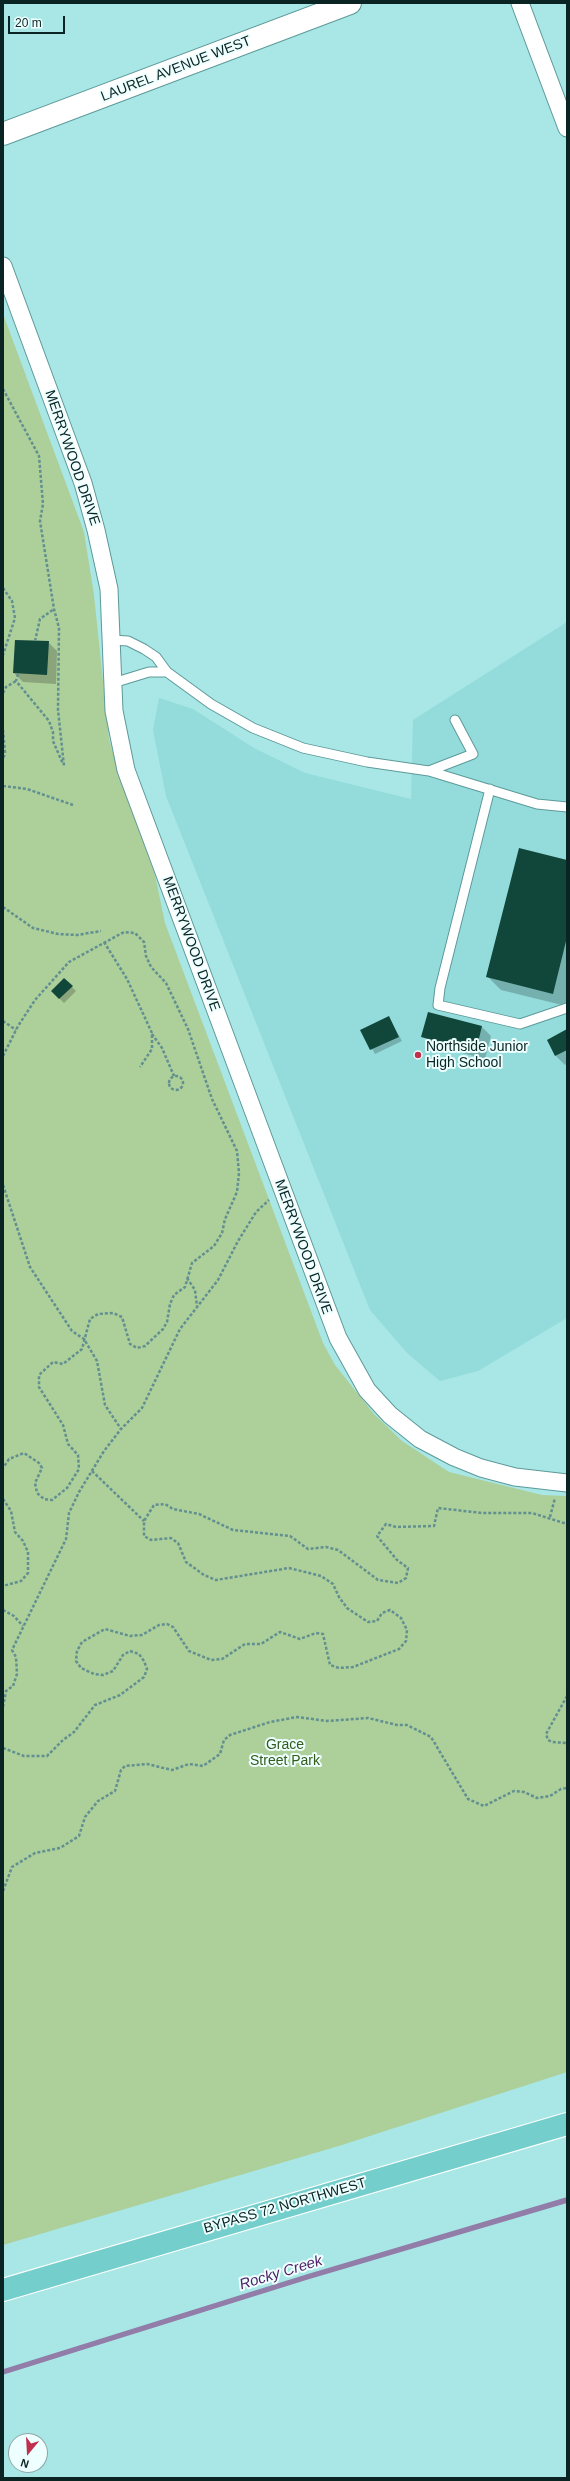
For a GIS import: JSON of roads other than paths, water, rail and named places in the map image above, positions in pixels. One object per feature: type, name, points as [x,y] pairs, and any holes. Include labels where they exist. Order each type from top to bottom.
[{"type":"highway","name":"BYPASS 72 NORTHWEST","points":[[3,2290],[567,2124]]},
{"type":"street","name":"LAUREL AVENUE WEST","points":[[3,134],[350,3]]},
{"type":"street","points":[[520,3],[567,128]]},
{"type":"street","name":"MERRYWOOD DRIVE","points":[[3,266],[83,483],[94,523],[108,589],[117,729],[126,770],[338,1338],[367,1390],[390,1414],[420,1439],[454,1457],[481,1468],[515,1477],[567,1483]]},
{"type":"lane","points":[[112,640],[128,641],[144,649],[156,656],[167,672],[211,704],[253,728],[303,748],[367,762],[429,771],[537,804],[567,807]]},
{"type":"lane","points":[[113,683],[149,672],[167,672]]},
{"type":"lane","points":[[429,771],[473,754],[455,720]]},
{"type":"lane","points":[[490,789],[440,988],[438,1005],[520,1024],[567,1008]]},
{"type":"waterway","name":"Rocky Creek","points":[[3,2372],[307,2277],[567,2200]]},
{"type":"place","name":"Northside Junior High School","points":[[418,1055]]},
{"type":"park label","name":"Grace Street Park","points":[[285,1754]]}]
